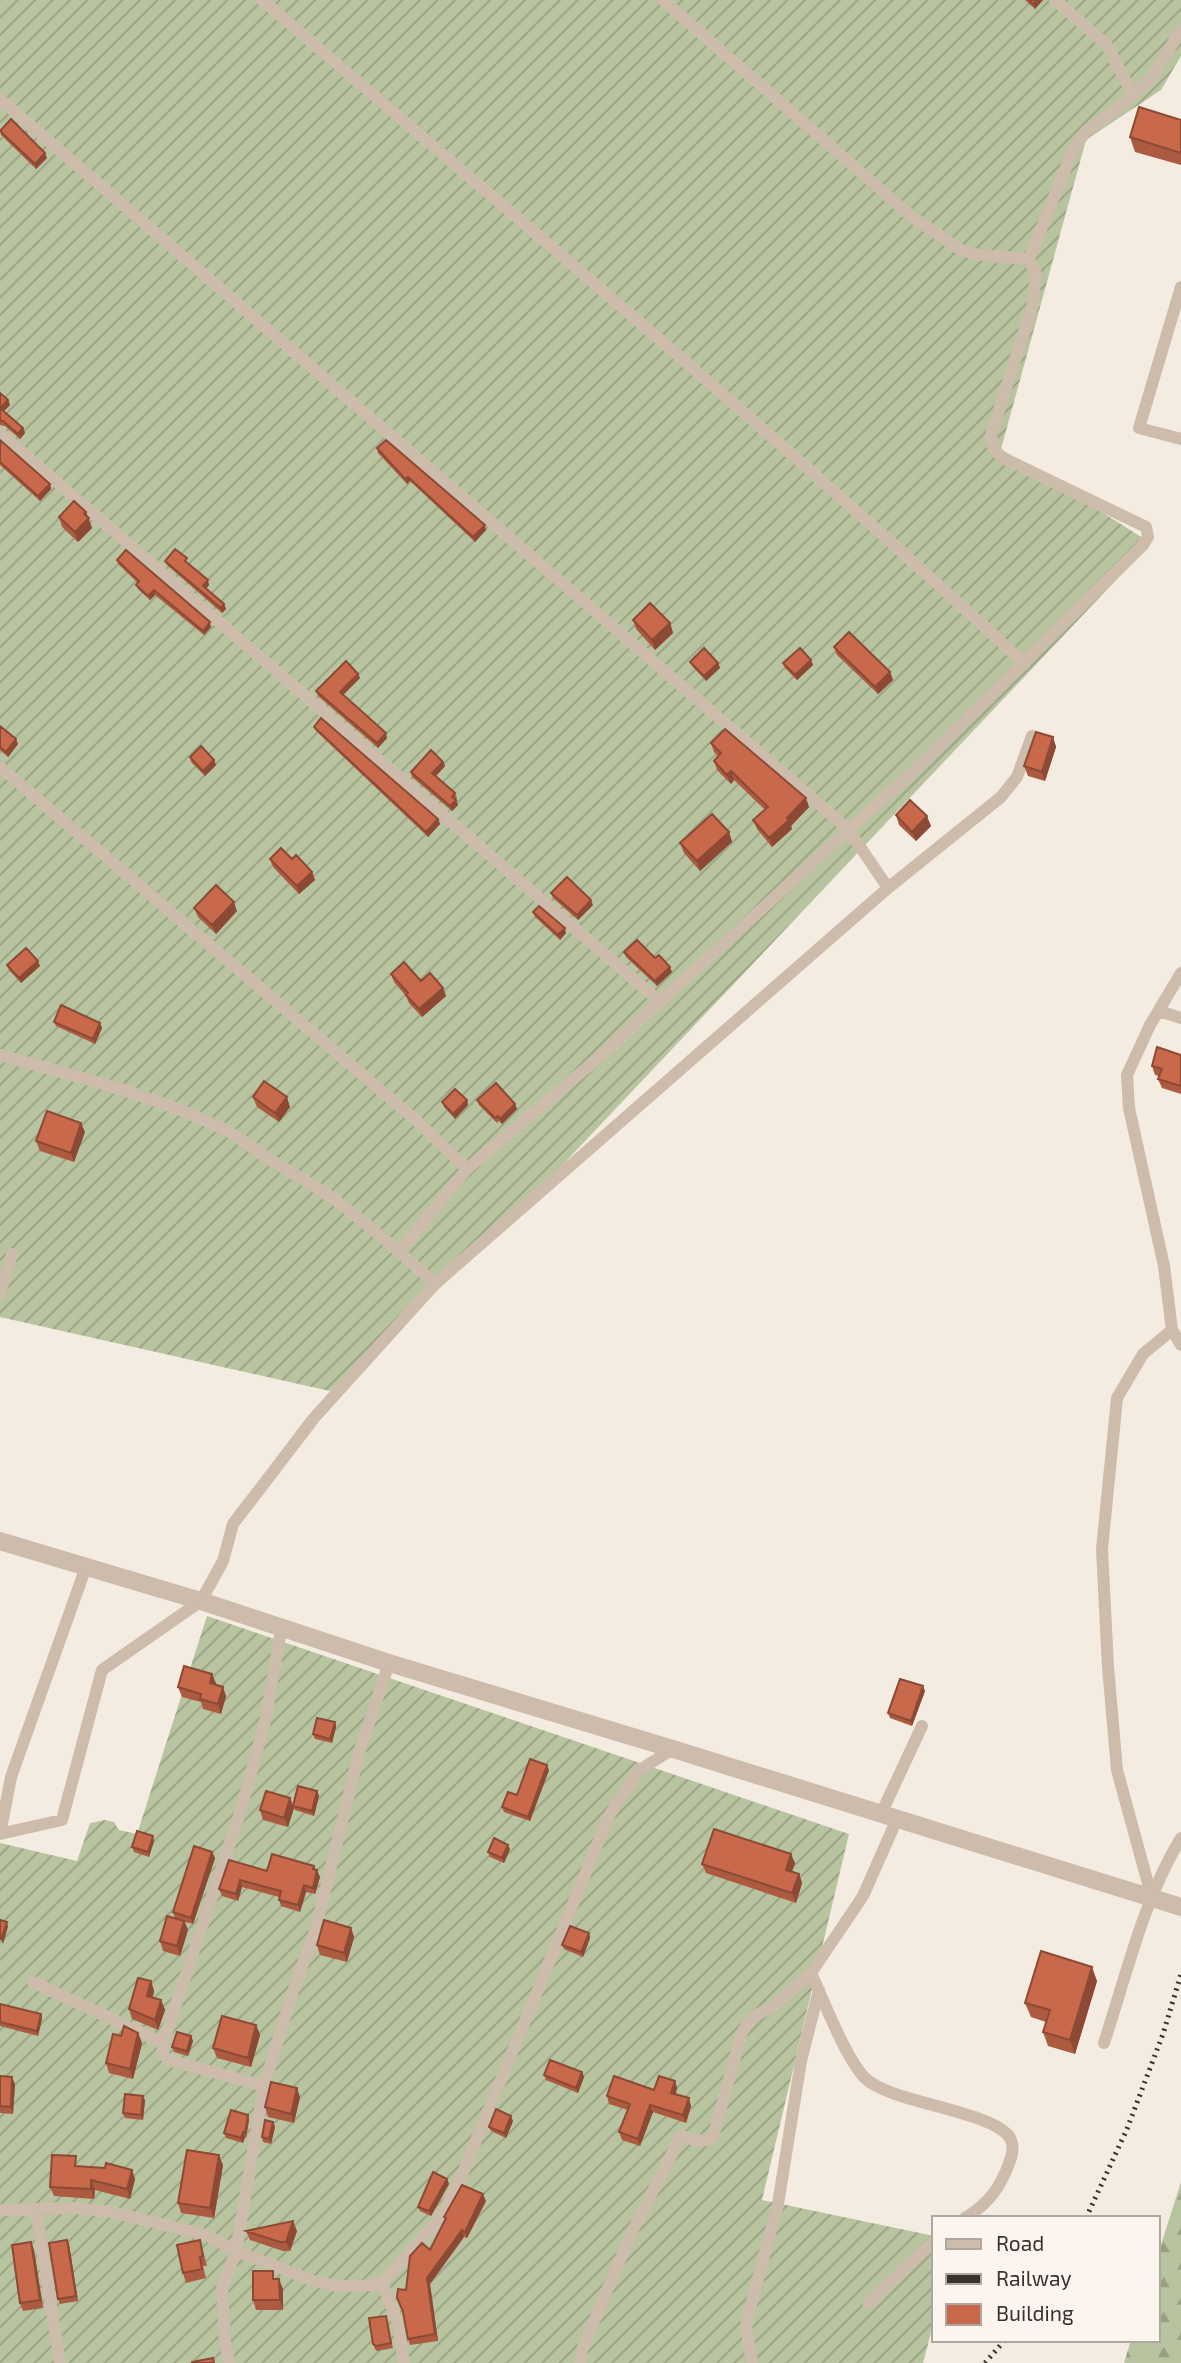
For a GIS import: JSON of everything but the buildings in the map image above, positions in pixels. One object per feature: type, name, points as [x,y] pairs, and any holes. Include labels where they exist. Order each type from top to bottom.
[{"type":"street","points":[[0,1541],[201,1601],[389,1663],[1181,1907]]},
{"type":"lane","points":[[262,0],[777,440],[901,549],[1025,664]]},
{"type":"lane","points":[[663,0],[912,217],[961,250],[978,255],[1029,259]]},
{"type":"lane","points":[[1055,0],[1106,44],[1133,95]]},
{"type":"lane","points":[[400,1251],[467,1169],[597,1059],[920,765],[1126,563],[1148,537],[1146,527],[1001,457],[993,447],[991,435],[1032,307],[1036,275],[1029,259],[1073,150],[1086,131],[1150,80],[1181,30]]},
{"type":"lane","points":[[0,99],[848,829],[888,888]]},
{"type":"lane","points":[[1181,287],[1139,428],[1181,439]]},
{"type":"lane","points":[[0,433],[659,1001]]},
{"type":"lane","points":[[86,1567],[11,1777],[0,1834],[62,1820],[102,1670],[201,1601],[223,1561],[233,1524],[314,1418],[435,1284],[888,888],[1001,797],[1017,777],[1032,736]]},
{"type":"lane","points":[[0,767],[417,1121],[467,1169]]},
{"type":"lane","points":[[1181,974],[1127,1075],[1129,1108],[1164,1266],[1172,1330],[1181,1345]]},
{"type":"lane","points":[[1159,1011],[1181,1018]]},
{"type":"lane","points":[[0,1055],[117,1088],[221,1127],[337,1202],[400,1251],[435,1284]]},
{"type":"lane","points":[[0,1293],[12,1254]]},
{"type":"lane","points":[[1152,1898],[1117,1770],[1102,1549],[1117,1398],[1143,1354],[1172,1330]]},
{"type":"lane","points":[[264,2086],[169,2060],[163,2054],[163,2043],[240,1813],[266,1718],[281,1629]]},
{"type":"lane","points":[[229,2363],[222,2288],[236,2251],[264,2086],[292,1994],[316,1928],[359,1753],[389,1663]]},
{"type":"lane","points":[[580,2363],[582,2350],[628,2238],[681,2136],[699,2141],[708,2141],[713,2137],[742,2032],[752,2017],[775,2005],[811,1973],[863,1896],[922,1726]]},
{"type":"lane","points":[[0,2210],[111,2211],[206,2235],[236,2251],[314,2281],[336,2286],[382,2283],[438,2221],[457,2187],[609,1816],[638,1771],[673,1749]]},
{"type":"lane","points":[[1104,2043],[1152,1898],[1181,1838]]},
{"type":"lane","points":[[811,1973],[853,2061],[866,2079],[886,2090],[1004,2130],[1012,2141],[1012,2157],[1000,2186],[981,2209],[969,2216]]},
{"type":"lane","points":[[33,1982],[163,2043]]},
{"type":"lane","points":[[752,2363],[746,2324],[778,2204],[798,2074],[819,1990]]},
{"type":"lane","points":[[36,2209],[60,2363]]},
{"type":"lane","points":[[868,2303],[932,2243]]},
{"type":"lane","points":[[382,2283],[397,2320],[404,2363]]},
{"type":"green space","points":[[0,0],[1181,0],[1181,56],[1161,90],[1086,140],[1001,449],[1151,543],[498,1233],[330,1391],[0,1317]]},
{"type":"green space","points":[[207,1616],[849,1834],[762,2200],[932,2236],[932,2329],[923,2363],[0,2363],[0,1843],[77,1861],[90,1823],[105,1820],[114,1822],[119,1830],[137,1834]]},
{"type":"green space","points":[[1181,2182],[1181,2363],[1124,2363],[1130,2342],[1160,2342],[1160,2248]]},
{"type":"railway","points":[[1087,2216],[1127,2129],[1163,2034],[1181,1974]]},
{"type":"railway","points":[[985,2363],[1003,2342]]}]
